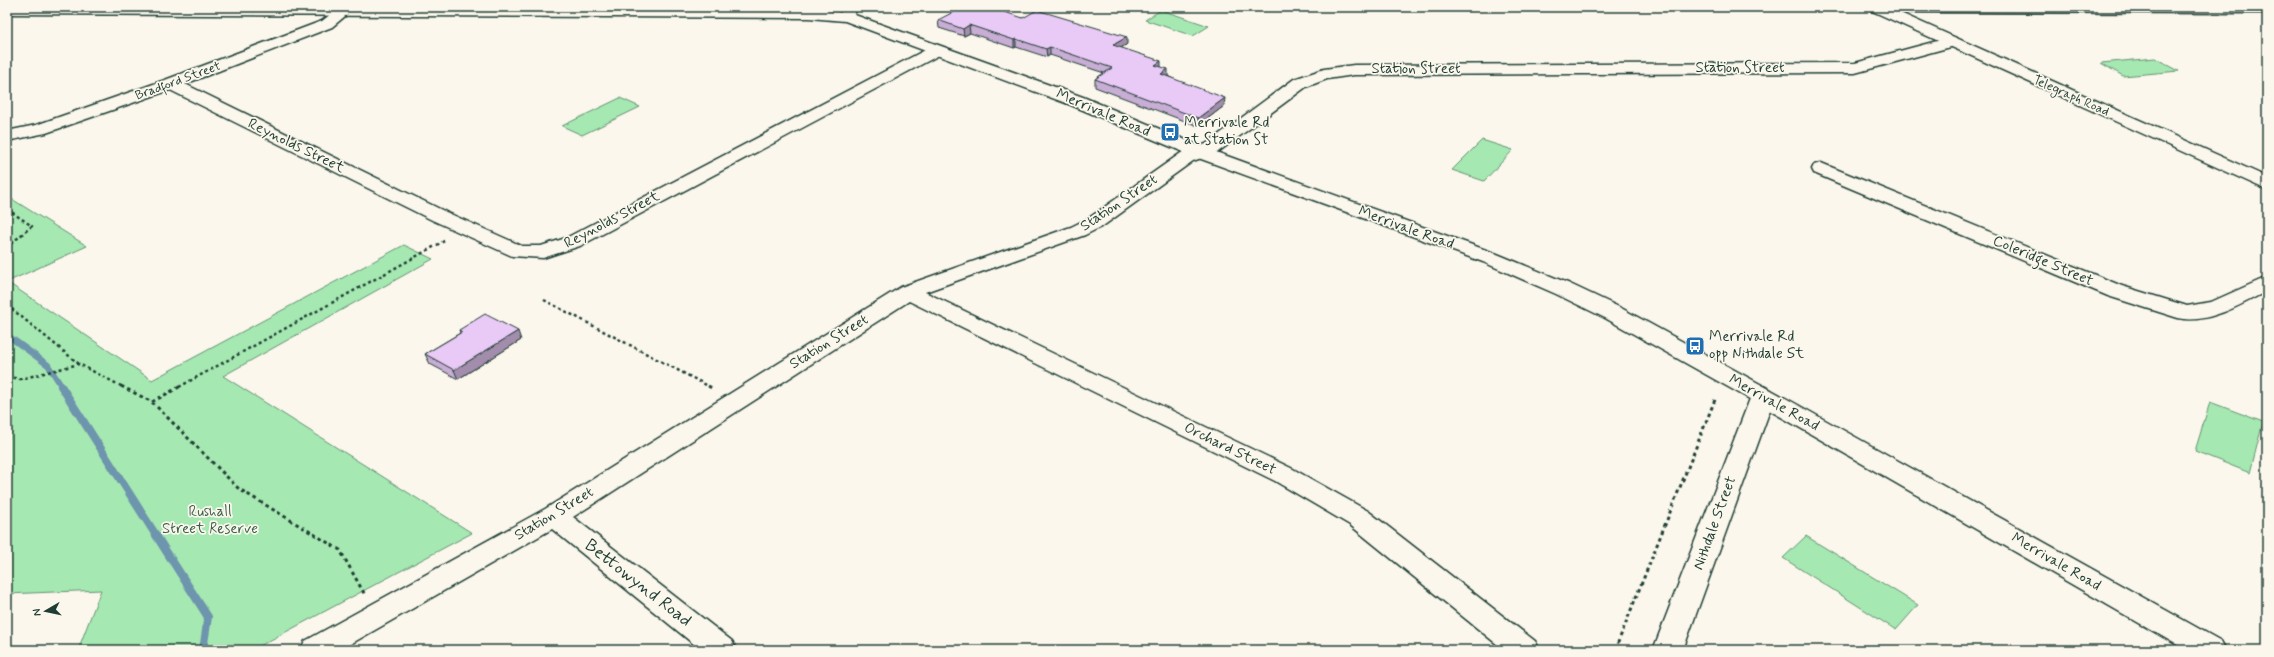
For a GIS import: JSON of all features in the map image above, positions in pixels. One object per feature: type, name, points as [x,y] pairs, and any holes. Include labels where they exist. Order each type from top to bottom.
[{"type":"street","points":[[1875,7],[2267,9]]},
{"type":"street","name":"Telegraph Road","points":[[1875,7],[2267,184]]},
{"type":"street","points":[[1912,24],[1922,8]]},
{"type":"street","name":"Bradford Street","points":[[7,136],[40,129],[171,84],[327,24],[346,9]]},
{"type":"street","name":"Merrivale Road","points":[[7,10],[614,9],[816,10],[848,12],[937,50],[1077,101],[1199,152],[1490,258],[1563,289],[1613,313],[1763,396],[2211,650]]},
{"type":"street","name":"Station Street","points":[[315,650],[554,516],[735,400],[908,292],[929,283],[1078,231],[1101,218],[1187,157],[1212,148],[1300,83],[1339,71],[1855,68],[1952,42]]},
{"type":"street","name":"Reynolds Street","points":[[171,84],[466,229],[519,252],[542,252],[555,250],[573,242],[937,50]]},
{"type":"street","name":"Coleridge Street","points":[[1821,169],[2115,291],[2186,313],[2216,308],[2267,282]]},
{"type":"street","name":"Orchard Street","points":[[908,292],[1284,475],[1359,518],[1525,650]]},
{"type":"street","name":"Nithdale Street","points":[[1668,650],[1763,396]]},
{"type":"street","name":"Bettowynd Road","points":[[554,516],[722,650]]},
{"type":"path","points":[[7,209],[32,226],[7,247]]},
{"type":"path","points":[[152,402],[466,229]]},
{"type":"path","points":[[544,300],[735,400]]},
{"type":"path","points":[[7,305],[79,364],[152,402],[239,489],[340,550],[377,616]]},
{"type":"path","points":[[7,377],[21,378],[79,364]]},
{"type":"path","points":[[1615,650],[1716,397]]},
{"type":"green space","points":[[1161,10],[1209,26],[1193,36],[1145,20]]},
{"type":"green space","points":[[2155,58],[2179,71],[2123,76],[2101,63]]},
{"type":"green space","points":[[620,98],[640,107],[582,135],[562,126]]},
{"type":"green space","points":[[1482,140],[1513,150],[1484,181],[1452,170]]},
{"type":"green space","points":[[7,196],[87,246],[7,282]]},
{"type":"green space","name":"Rushall Street Reserve","points":[[404,245],[433,259],[223,376],[472,533],[252,650],[78,650],[101,590],[7,594],[7,450],[10,432],[7,429],[7,282],[152,380]]},
{"type":"green space","points":[[2210,402],[2263,422],[2250,473],[2195,451]]},
{"type":"green space","points":[[1806,536],[1918,605],[1896,630],[1783,558]]},
{"type":"building","points":[[962,7],[989,7],[1023,18],[1037,10],[1127,37],[1113,45],[1161,61],[1155,65],[1168,69],[1161,74],[1225,98],[1198,118],[1095,79],[1112,68],[1050,47],[1046,49],[969,25],[963,29],[938,20]]},
{"type":"building","points":[[485,314],[518,331],[454,370],[425,354],[462,332],[459,330]]},
{"type":"waterway","points":[[7,335],[48,365],[62,387]]},
{"type":"waterway","points":[[61,386],[208,617],[203,650]]},
{"type":"place","name":"Merrivale Rd at Station St","points":[[1170,132]]},
{"type":"place","name":"Merrivale Rd opp Nithdale St","points":[[1695,346]]}]
